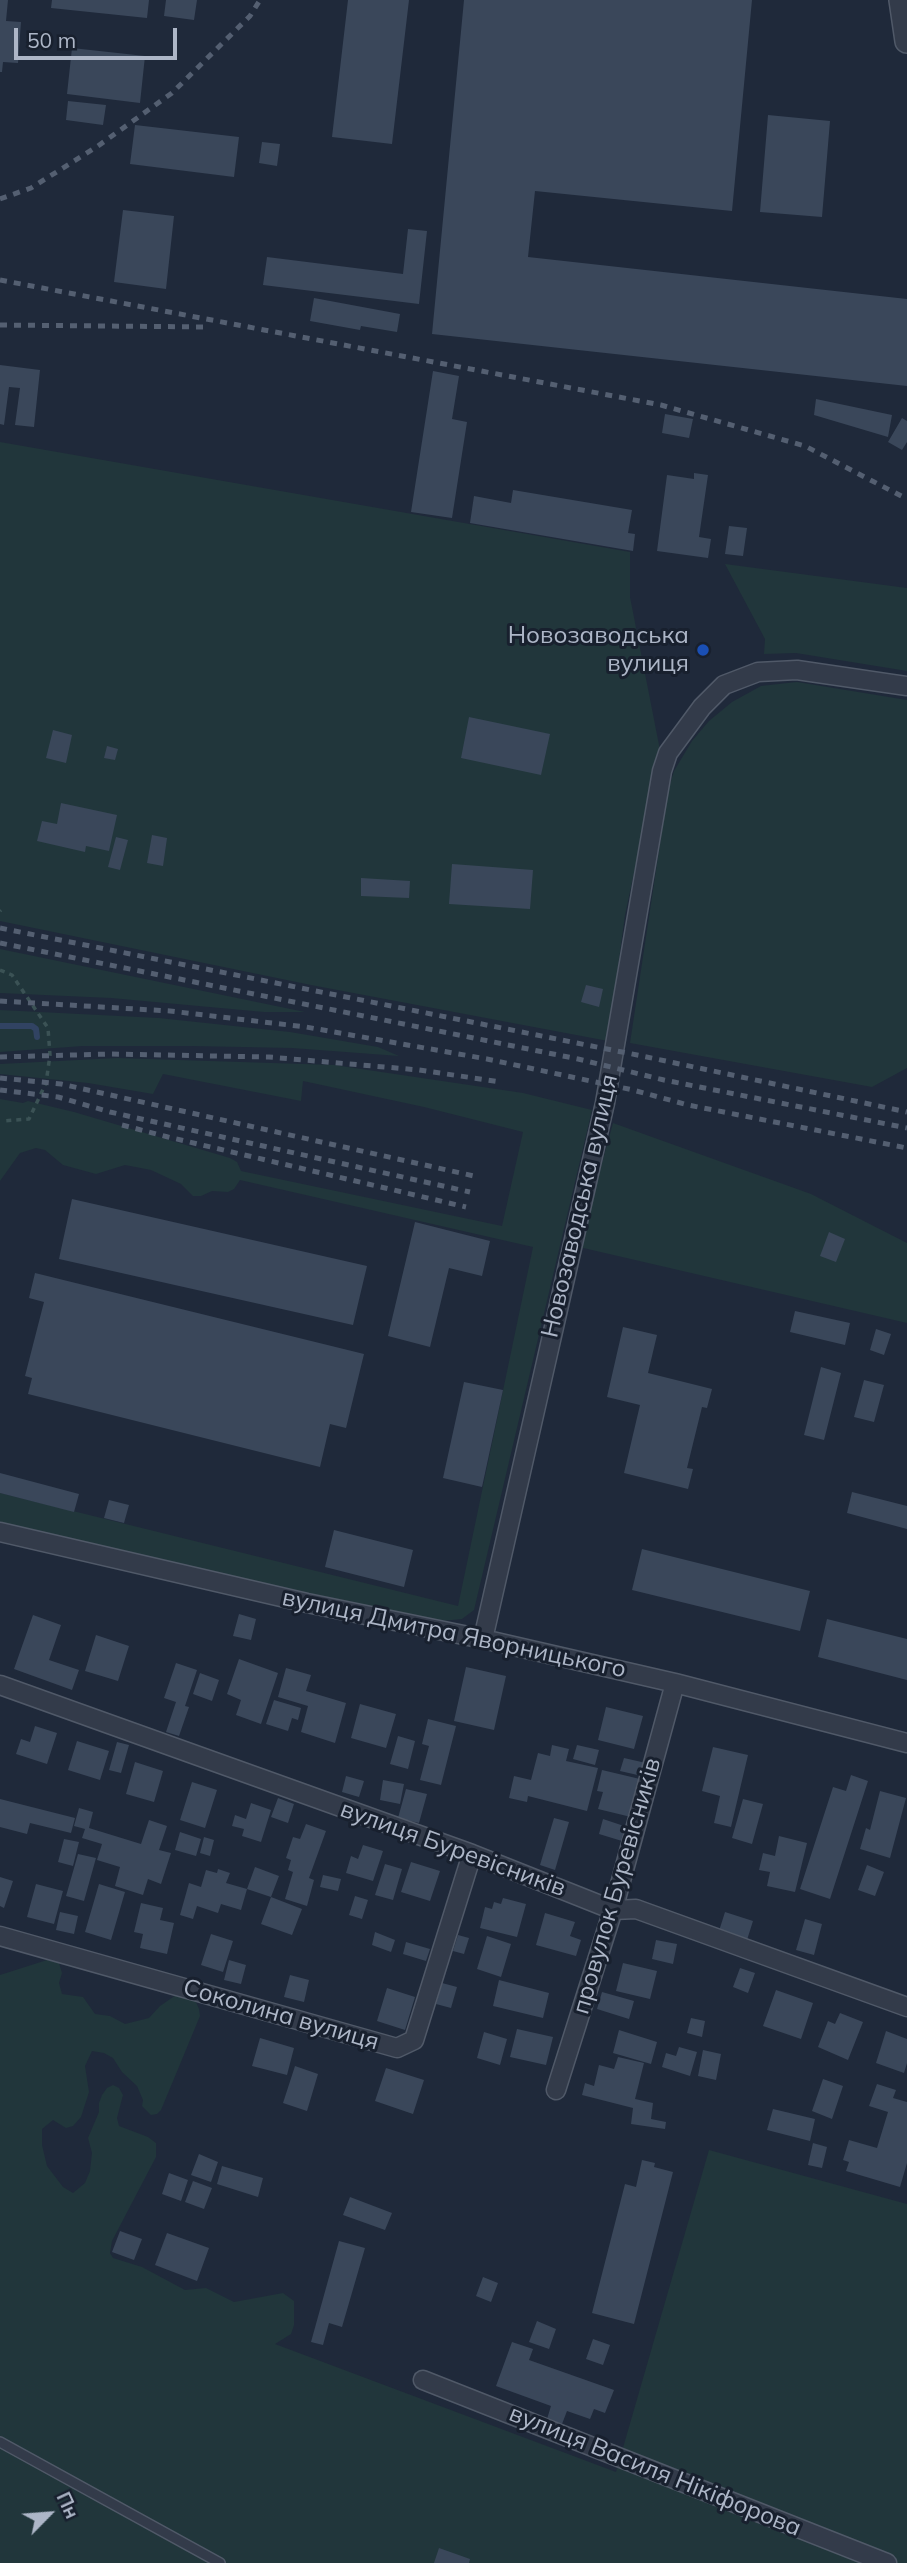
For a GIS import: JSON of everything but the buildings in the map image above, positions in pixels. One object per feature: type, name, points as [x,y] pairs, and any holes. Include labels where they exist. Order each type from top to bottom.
[{"type":"street","points":[[901,0],[907,41]]},
{"type":"street","name":"Новозаводська вулиця","points":[[484,1639],[605,1103],[662,771],[668,753],[702,707],[724,685],[758,672],[797,670],[907,686]]},
{"type":"street","name":"вулиця Дмитра Яворницького","points":[[0,1532],[307,1603],[484,1639],[675,1683],[907,1743]]},
{"type":"street","name":"провулок Буревісників","points":[[556,2090],[613,1910],[675,1683]]},
{"type":"street","name":"вулиця Буревісників","points":[[0,1685],[472,1854],[613,1910],[636,1909],[907,2007]]},
{"type":"street","name":"Соколина вулиця","points":[[0,1936],[397,2048],[414,2040],[472,1854]]},
{"type":"street","name":"вулиця Василя Нікіфорова","points":[[424,2380],[887,2563]]},
{"type":"lane","points":[[0,2442],[220,2563]]},
{"type":"path","points":[[0,970],[12,975],[48,1028],[50,1055],[46,1083],[29,1119],[2,1121]]},
{"type":"green space","points":[[0,442],[630,552],[630,597],[660,750],[625,915],[608,1041],[311,985],[0,921]]},
{"type":"green space","points":[[725,564],[907,588],[907,671],[796,653],[764,654],[765,639]]},
{"type":"green space","points":[[797,682],[907,700],[907,1068],[872,1087],[630,1043],[668,791],[674,771],[692,741],[709,721],[732,702],[761,686]]},
{"type":"green space","points":[[0,949],[305,1012],[264,1012],[111,998],[0,993]]},
{"type":"green space","points":[[0,1010],[159,1018],[290,1032],[378,1047],[399,1056],[292,1048],[191,1046],[83,1046],[0,1052]]},
{"type":"green space","points":[[117,1058],[334,1065],[523,1093],[592,1110],[474,1610],[462,1619],[442,1621],[283,1588],[0,1522],[0,1493],[458,1606],[533,1247],[240,1180],[234,1189],[228,1192],[212,1191],[193,1196],[181,1184],[151,1170],[125,1165],[96,1174],[63,1165],[45,1150],[36,1148],[20,1153],[0,1181],[0,1099],[23,1103],[28,1101],[74,1112],[230,1158],[237,1162],[241,1171],[502,1226],[523,1132],[303,1081],[301,1101],[163,1074],[153,1094],[88,1083],[0,1074],[0,1064]]},
{"type":"green space","points":[[613,1123],[811,1194],[907,1243],[907,1323],[579,1247]]},
{"type":"green space","points":[[47,1960],[59,1963],[62,1994],[83,1997],[95,2014],[110,2016],[125,2024],[149,2018],[176,1995],[195,2000],[199,2009],[200,2016],[157,2114],[151,2115],[142,2106],[143,2100],[137,2086],[122,2072],[113,2058],[92,2051],[85,2066],[89,2092],[81,2117],[73,2126],[66,2128],[53,2120],[42,2129],[42,2145],[47,2166],[63,2187],[73,2193],[85,2183],[90,2171],[92,2153],[88,2138],[99,2112],[102,2095],[107,2088],[113,2085],[119,2088],[123,2095],[117,2118],[119,2126],[148,2137],[156,2143],[156,2157],[112,2241],[110,2253],[113,2258],[142,2267],[185,2290],[206,2288],[234,2302],[283,2293],[294,2301],[294,2325],[291,2334],[275,2344],[616,2472],[709,2150],[907,2204],[907,2563],[0,2563],[0,1975]]},
{"type":"waterway","points":[[0,1026],[32,1026],[36,1029],[37,1037]]},
{"type":"railway","points":[[0,199],[31,188],[98,146],[172,93],[250,16],[260,0]]},
{"type":"railway","points":[[0,280],[661,405],[805,446],[907,499]]},
{"type":"railway","points":[[0,325],[209,327]]},
{"type":"railway","points":[[0,928],[642,1056],[907,1112]]},
{"type":"railway","points":[[0,943],[907,1128]]},
{"type":"railway","points":[[0,1001],[170,1011],[306,1027],[487,1059],[633,1090],[688,1105],[907,1148]]},
{"type":"railway","points":[[0,1057],[111,1054],[269,1057],[419,1070],[501,1082]]},
{"type":"railway","points":[[0,1078],[61,1084],[474,1176]]},
{"type":"railway","points":[[0,1090],[58,1097],[110,1112],[470,1192]]},
{"type":"railway","points":[[122,1125],[466,1207]]},
{"type":"place","name":"Новозаводська вулиця","points":[[703,650]]}]
